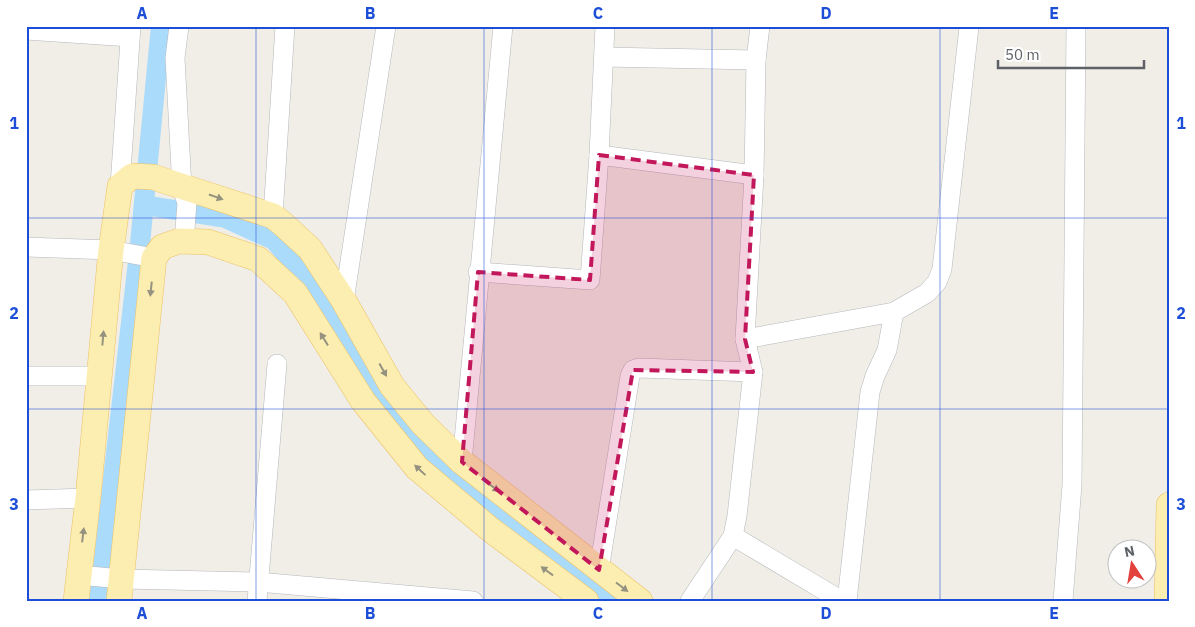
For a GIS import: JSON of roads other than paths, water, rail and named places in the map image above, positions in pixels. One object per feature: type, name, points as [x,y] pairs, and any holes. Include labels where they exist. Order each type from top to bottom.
[{"type":"main road","points":[[118,586],[134,254],[135,179],[185,202],[273,216],[310,249],[344,301],[392,386],[423,424],[462,462],[640,601]]},
{"type":"main road","points":[[134,254],[184,242],[208,242],[258,259],[295,292],[363,400],[418,468],[492,530],[586,601]]},
{"type":"main road","points":[[76,601],[83,576],[88,498],[100,376],[134,254]]},
{"type":"main road","points":[[1167,601],[1169,505]]},
{"type":"street","points":[[179,26],[175,58],[185,202],[184,242]]},
{"type":"street","points":[[273,216],[284,26]]},
{"type":"street","points":[[344,301],[386,26]]},
{"type":"street","points":[[462,462],[478,272],[503,26]]},
{"type":"street","points":[[478,272],[590,280],[599,155],[605,26]]},
{"type":"street","points":[[690,601],[733,536],[753,372],[745,339],[754,175],[756,60],[760,26]]},
{"type":"street","points":[[1063,601],[1072,485],[1076,26]]},
{"type":"street","points":[[745,339],[894,312],[926,293],[937,282],[942,269],[974,27]]},
{"type":"street","points":[[26,30],[131,32],[135,179]]},
{"type":"street","points":[[604,57],[756,60]]},
{"type":"street","points":[[599,155],[754,175]]},
{"type":"street","points":[[26,247],[134,254]]},
{"type":"street","points":[[847,601],[870,392],[887,350],[894,312]]},
{"type":"street","points":[[257,592],[277,364]]},
{"type":"street","points":[[599,570],[630,376],[633,370],[639,368],[753,372]]},
{"type":"street","points":[[26,376],[100,376]]},
{"type":"street","points":[[26,500],[88,498]]},
{"type":"street","points":[[733,536],[842,601]]},
{"type":"street","points":[[83,576],[118,586],[473,601]]},
{"type":"waterway","points":[[99,601],[140,244],[161,26]]},
{"type":"waterway","points":[[144,205],[225,218],[274,240],[314,287],[378,394],[414,445],[611,601]]}]
